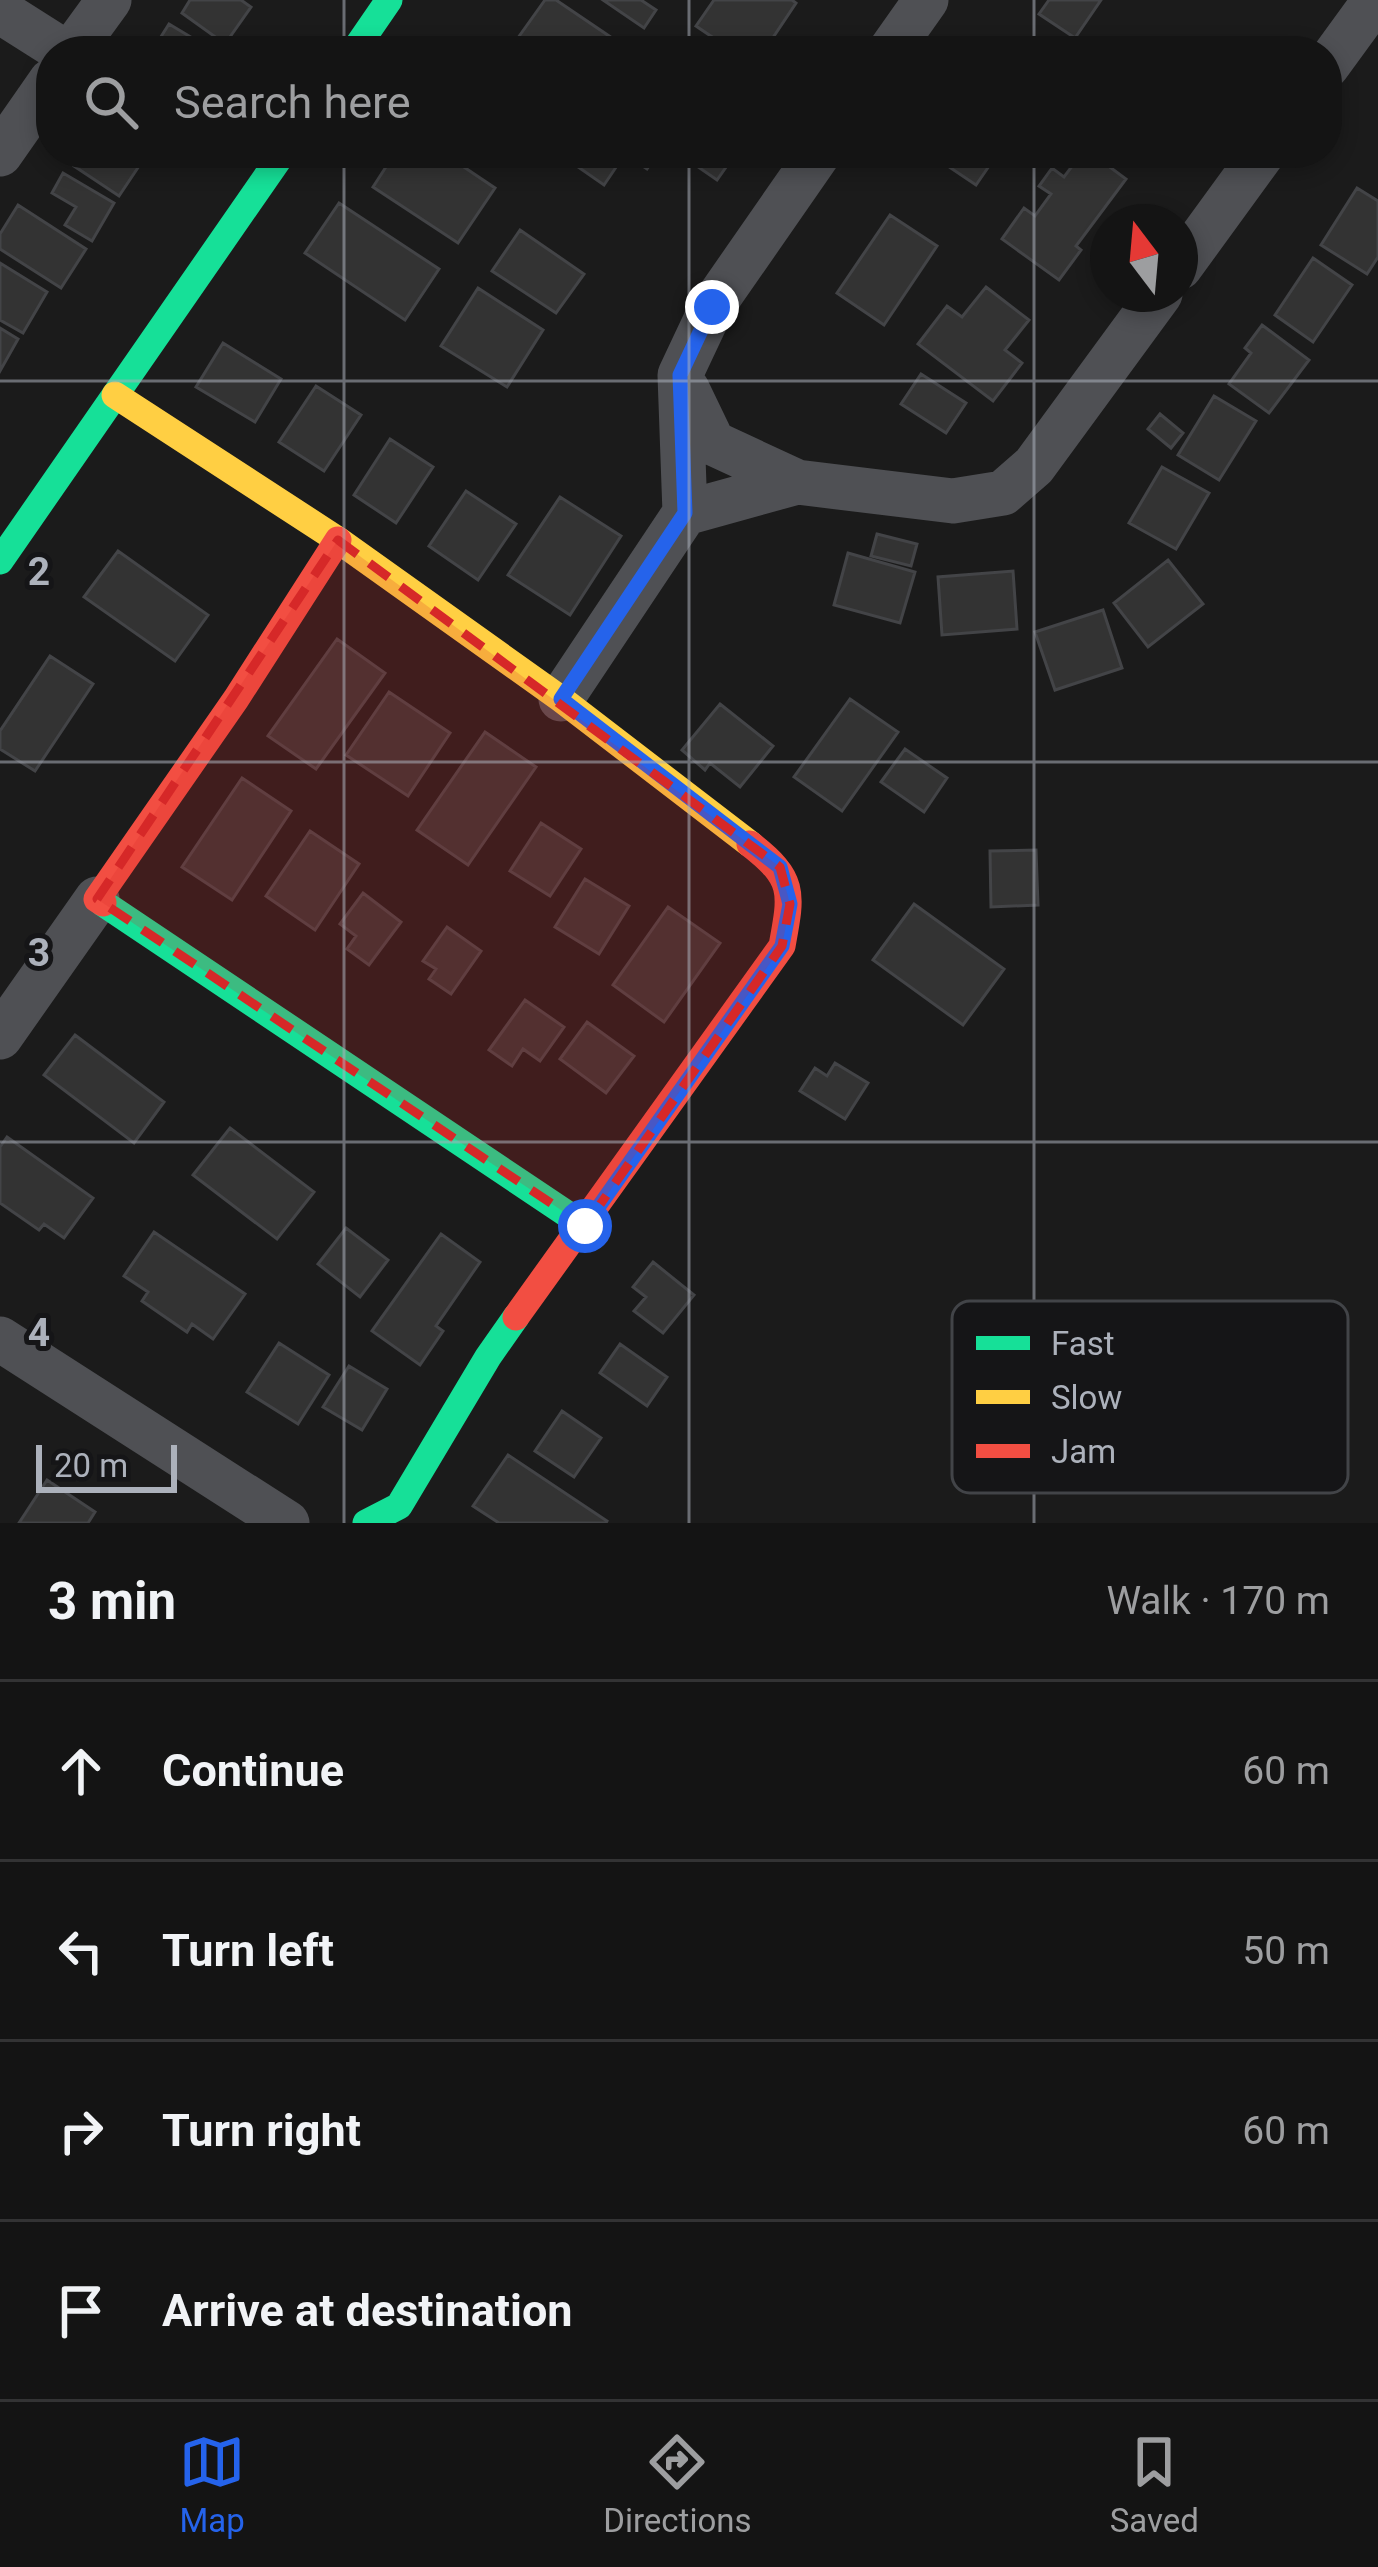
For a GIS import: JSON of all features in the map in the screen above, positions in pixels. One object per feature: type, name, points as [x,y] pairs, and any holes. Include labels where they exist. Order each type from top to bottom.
[{"type":"street","points":[[80,36],[109,0]]},
{"type":"street","points":[[364,36],[389,0]]},
{"type":"street","points":[[901,36],[926,0]]},
{"type":"street","points":[[1342,45],[1375,0]]},
{"type":"street","points":[[0,10],[43,36]]},
{"type":"street","points":[[0,154],[36,102]]},
{"type":"street","points":[[0,560],[273,168]]},
{"type":"street","points":[[561,699],[685,513],[680,375],[712,307],[809,168]]},
{"type":"street","points":[[1198,242],[1252,168]]},
{"type":"street","points":[[680,375],[713,443],[797,482],[953,501],[1003,494],[1034,466],[1147,312]]},
{"type":"street","points":[[115,395],[338,540],[561,699],[780,867],[790,904],[782,946],[488,1357],[399,1506],[366,1523]]},
{"type":"street","points":[[685,513],[797,482]]},
{"type":"street","points":[[0,1037],[236,699],[338,540]]},
{"type":"street","points":[[97,899],[585,1226]]},
{"type":"street","points":[[0,1339],[287,1523]]},
{"type":"highlighted area","points":[[338,540],[780,867],[790,904],[782,946],[585,1226],[97,899]]},
{"type":"building","points":[[190,0],[241,0],[251,7],[231,36],[214,36],[182,13]]},
{"type":"building","points":[[545,0],[556,0],[609,36],[519,36]]},
{"type":"building","points":[[603,0],[641,0],[656,10],[644,28]]},
{"type":"building","points":[[714,0],[796,3],[774,36],[711,36],[696,26]]},
{"type":"building","points":[[1049,0],[1101,0],[1076,36],[1039,14]]},
{"type":"building","points":[[169,24],[189,36],[161,36]]},
{"type":"building","points":[[77,168],[138,168],[119,196]]},
{"type":"building","points":[[385,168],[465,168],[495,188],[458,243],[373,187]]},
{"type":"building","points":[[580,168],[616,168],[604,185]]},
{"type":"building","points":[[700,168],[725,168],[717,180]]},
{"type":"building","points":[[951,168],[988,168],[976,185]]},
{"type":"building","points":[[1052,168],[1064,177],[1071,168],[1111,168],[1126,179],[1107,204],[1090,204],[1090,227],[1076,246],[1081,250],[1059,280],[1002,239],[1024,208],[1035,216],[1051,194],[1039,186]]},
{"type":"building","points":[[63,173],[114,203],[92,241],[65,225],[76,207],[52,193]]},
{"type":"building","points":[[1357,188],[1378,201],[1378,257],[1367,274],[1321,245]]},
{"type":"building","points":[[339,203],[439,269],[405,320],[305,253]]},
{"type":"building","points":[[18,205],[86,249],[61,288],[0,249],[0,234]]},
{"type":"building","points":[[890,215],[937,246],[884,325],[837,293]]},
{"type":"building","points":[[520,230],[584,274],[556,313],[492,271]]},
{"type":"building","points":[[1313,258],[1352,285],[1313,342],[1275,315]]},
{"type":"building","points":[[0,263],[47,292],[23,333],[0,320]]},
{"type":"building","points":[[986,287],[1029,320],[1005,350],[1022,363],[993,401],[918,344],[947,306],[962,317]]},
{"type":"building","points":[[478,288],[543,330],[507,387],[441,346]]},
{"type":"building","points":[[1262,325],[1309,360],[1269,413],[1229,384],[1251,353],[1245,348]]},
{"type":"building","points":[[0,328],[18,339],[0,371]]},
{"type":"building","points":[[223,343],[281,379],[255,422],[196,387]]},
{"type":"building","points":[[921,374],[966,403],[946,433],[901,404]]},
{"type":"building","points":[[316,386],[361,415],[324,471],[279,442]]},
{"type":"building","points":[[1214,396],[1256,421],[1219,480],[1178,455]]},
{"type":"building","points":[[1160,414],[1183,433],[1171,448],[1148,429]]},
{"type":"building","points":[[390,439],[433,467],[396,523],[354,495]]},
{"type":"building","points":[[1162,467],[1209,493],[1176,549],[1129,523]]},
{"type":"building","points":[[466,491],[516,524],[478,580],[429,546]]},
{"type":"building","points":[[560,497],[621,536],[570,615],[508,575]]},
{"type":"building","points":[[877,534],[917,544],[911,566],[871,556]]},
{"type":"building","points":[[118,551],[208,615],[175,661],[84,597]]},
{"type":"building","points":[[848,553],[915,572],[900,623],[834,605]]},
{"type":"building","points":[[1168,560],[1203,604],[1148,647],[1114,603]]},
{"type":"building","points":[[1013,571],[1017,629],[942,635],[938,577]]},
{"type":"building","points":[[1103,610],[1122,668],[1055,690],[1035,632]]},
{"type":"building","points":[[337,639],[385,673],[316,769],[268,736]]},
{"type":"building","points":[[50,656],[93,684],[35,771],[0,749],[0,731]]},
{"type":"building","points":[[389,692],[450,733],[408,796],[346,755]]},
{"type":"building","points":[[850,699],[898,732],[842,811],[794,777]]},
{"type":"building","points":[[720,704],[773,746],[740,787],[710,763],[705,770],[682,750]]},
{"type":"building","points":[[485,732],[536,767],[468,865],[417,830]]},
{"type":"building","points":[[905,749],[947,778],[924,812],[881,782]]},
{"type":"building","points":[[242,778],[291,811],[232,900],[182,867]]},
{"type":"building","points":[[541,823],[581,849],[550,896],[510,871]]},
{"type":"building","points":[[310,831],[359,864],[315,930],[266,896]]},
{"type":"building","points":[[1036,850],[1038,905],[991,907],[990,851]]},
{"type":"building","points":[[585,879],[629,906],[599,954],[555,927]]},
{"type":"building","points":[[363,893],[401,922],[369,965],[347,949],[356,936],[340,924]]},
{"type":"building","points":[[914,904],[1004,969],[963,1025],[873,960]]},
{"type":"building","points":[[668,907],[720,943],[664,1022],[613,985]]},
{"type":"building","points":[[447,927],[481,951],[451,994],[429,979],[436,969],[423,961]]},
{"type":"building","points":[[525,1000],[564,1027],[540,1061],[523,1049],[512,1066],[489,1050]]},
{"type":"building","points":[[587,1022],[634,1056],[606,1093],[560,1059]]},
{"type":"building","points":[[75,1035],[164,1102],[134,1143],[44,1075]]},
{"type":"building","points":[[835,1063],[868,1083],[845,1119],[800,1091],[815,1068],[827,1076]]},
{"type":"building","points":[[230,1128],[314,1192],[277,1239],[193,1175]]},
{"type":"building","points":[[7,1137],[93,1198],[64,1238],[44,1224],[39,1230],[0,1203],[0,1147]]},
{"type":"building","points":[[346,1228],[388,1260],[360,1297],[318,1264]]},
{"type":"building","points":[[154,1232],[245,1294],[213,1339],[192,1324],[187,1332],[142,1301],[148,1292],[124,1276]]},
{"type":"building","points":[[441,1234],[480,1262],[436,1326],[443,1331],[420,1365],[372,1331]]},
{"type":"building","points":[[653,1262],[694,1295],[663,1333],[634,1311],[646,1297],[633,1287]]},
{"type":"building","points":[[279,1343],[329,1375],[298,1424],[247,1392]]},
{"type":"building","points":[[620,1344],[667,1377],[647,1406],[600,1373]]},
{"type":"building","points":[[349,1366],[387,1389],[362,1430],[323,1407]]},
{"type":"building","points":[[562,1411],[601,1438],[574,1477],[535,1451]]},
{"type":"building","points":[[508,1455],[606,1523],[499,1523],[473,1506]]},
{"type":"building","points":[[47,1480],[95,1512],[88,1523],[19,1523]]},
{"type":"traffic: fast","points":[[364,36],[389,0]]},
{"type":"traffic: fast","points":[[0,561],[273,168]]},
{"type":"traffic: fast","points":[[103,903],[585,1226]]},
{"type":"traffic: fast","points":[[366,1523],[399,1506],[516,1317]]},
{"type":"traffic: slow","points":[[115,395],[338,540],[561,699],[750,844]]},
{"type":"traffic: jam","points":[[103,903],[97,899],[236,699],[338,540]]},
{"type":"traffic: jam","points":[[516,1317],[782,946],[787,888],[775,867],[750,844]]},
{"type":"route","points":[[585,1226],[782,946],[790,904],[780,867],[561,699],[685,513],[680,375],[712,307]]}]
